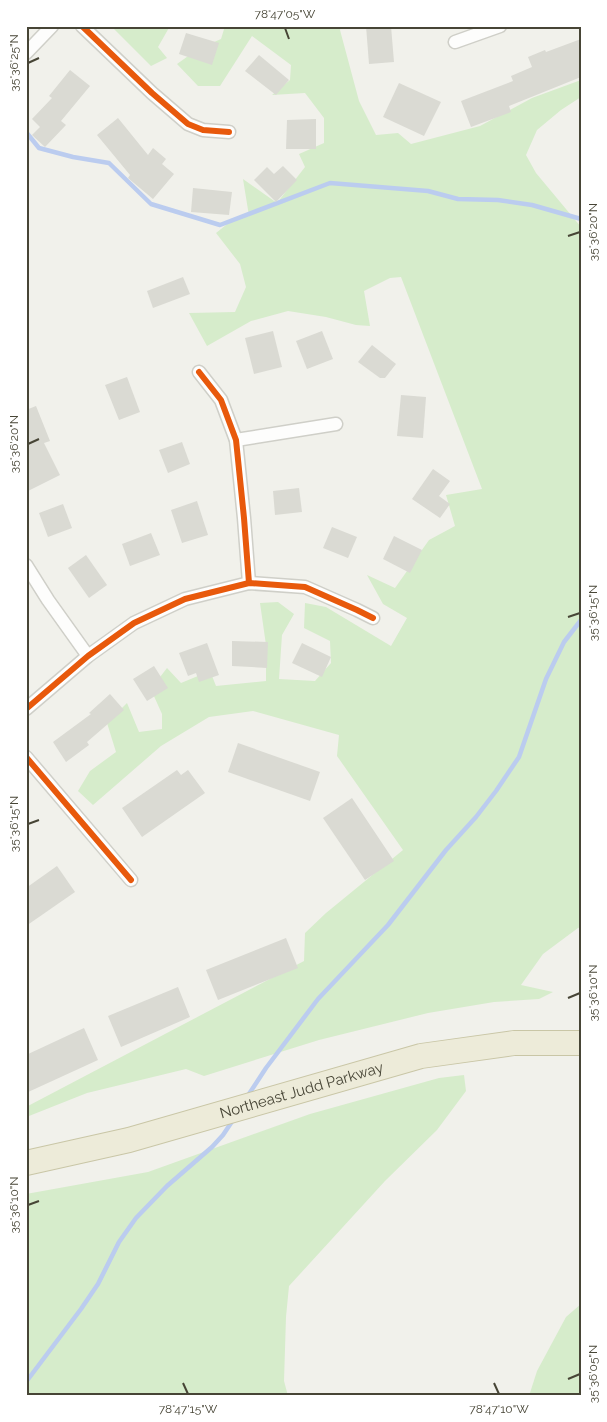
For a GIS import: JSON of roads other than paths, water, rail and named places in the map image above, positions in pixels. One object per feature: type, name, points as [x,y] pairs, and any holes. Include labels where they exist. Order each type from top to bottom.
[{"type":"highway","name":"Northeast Judd Parkway","points":[[26,1164],[129,1140],[421,1056],[514,1044],[581,1043]]},
{"type":"street","points":[[26,53],[52,26]]},
{"type":"street","points":[[82,26],[152,93],[188,124],[203,130],[229,132]]},
{"type":"street","points":[[455,42],[500,26]]},
{"type":"street","points":[[199,372],[221,400],[236,440],[249,583]]},
{"type":"street","points":[[236,440],[336,424]]},
{"type":"street","points":[[26,565],[48,600],[88,656]]},
{"type":"street","points":[[26,710],[88,656],[134,623],[185,599],[249,583],[305,587],[373,618]]},
{"type":"street","points":[[26,757],[131,880]]},
{"type":"waterway","points":[[26,132],[39,148],[73,157],[109,163],[151,204],[220,225],[330,183],[428,191],[458,199],[498,200],[532,205],[581,219]]},
{"type":"waterway","points":[[247,1097],[266,1068],[318,999],[388,925],[446,850],[476,817],[496,791],[519,757],[546,679],[564,642],[581,620]]},
{"type":"waterway","points":[[26,1382],[98,1284],[119,1242],[136,1218],[167,1186],[212,1147],[233,1120]]}]
